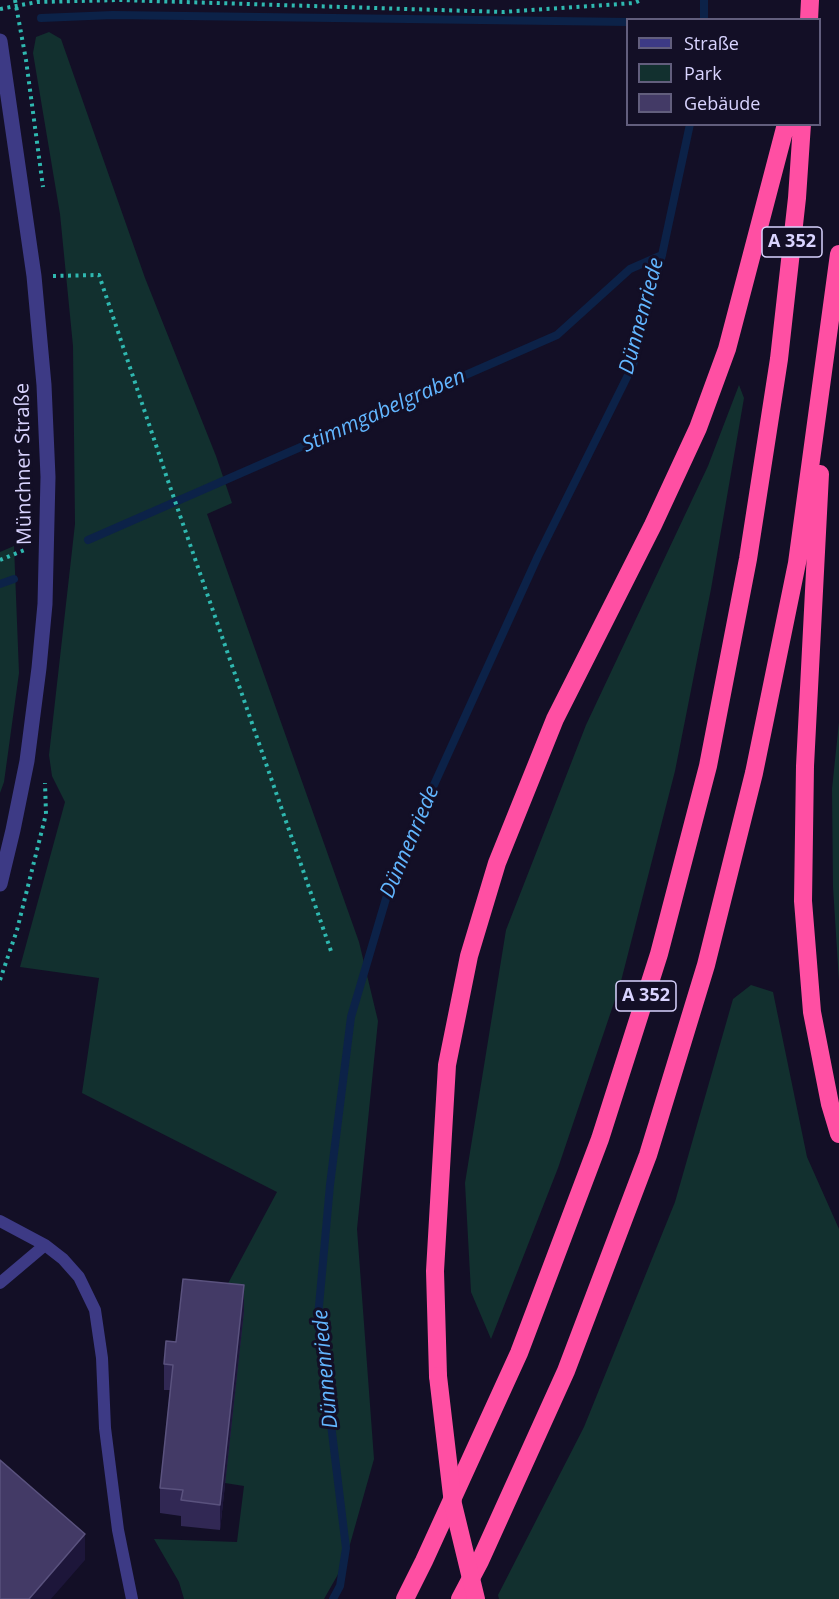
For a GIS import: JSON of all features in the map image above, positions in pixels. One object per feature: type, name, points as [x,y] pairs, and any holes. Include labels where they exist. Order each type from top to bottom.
[{"type":"highway","points":[[809,18],[810,0]]},
{"type":"highway","points":[[476,1599],[453,1503],[438,1376],[435,1271],[447,1065],[469,956],[497,863],[555,719],[653,525],[698,428],[728,350],[785,126]]},
{"type":"highway","name":"A 352","points":[[405,1599],[524,1341],[600,1139],[662,943],[708,766],[748,560],[779,359],[797,198],[802,126]]},
{"type":"highway","name":"A 352","points":[[460,1599],[480,1561],[566,1371],[648,1155],[706,965],[754,774],[796,563],[839,254]]},
{"type":"highway","points":[[826,359],[805,765],[802,901],[812,1012],[830,1104],[839,1134]]},
{"type":"street","name":"Münchner Straße","points":[[0,41],[34,276],[44,385],[48,477],[47,546],[39,668],[27,761],[14,830],[0,884]]},
{"type":"lane","points":[[0,1221],[45,1245],[63,1259],[79,1277],[95,1310],[102,1358],[105,1428],[118,1530],[132,1599]]},
{"type":"lane","points":[[0,1283],[45,1245]]},
{"type":"path","points":[[0,9],[37,2],[120,0],[503,12],[634,3],[641,0]]},
{"type":"path","points":[[69,274],[99,275],[332,954]]},
{"type":"path","points":[[0,560],[23,550],[47,546]]},
{"type":"green space","points":[[49,32],[61,39],[145,278],[216,456],[232,503],[207,514],[359,942],[378,1021],[357,1229],[374,1459],[345,1562],[324,1599],[184,1599],[179,1582],[154,1539],[237,1542],[244,1486],[225,1483],[224,1291],[277,1192],[82,1093],[99,978],[20,967],[65,802],[52,776],[49,755],[75,524],[73,346],[60,214],[33,53],[36,37]]},
{"type":"green space","points":[[739,385],[744,398],[711,589],[675,771],[620,985],[558,1168],[491,1339],[471,1292],[465,1183],[506,930],[586,725],[708,466]]},
{"type":"green space","points":[[14,546],[19,673],[4,782],[0,793],[0,552]]},
{"type":"green space","points":[[839,722],[839,981],[833,887],[832,789]]},
{"type":"green space","points":[[751,985],[773,992],[807,1157],[839,1229],[839,1599],[499,1599],[498,1595],[584,1427],[675,1202],[733,999]]},
{"type":"building","points":[[183,1279],[244,1285],[220,1505],[181,1500],[183,1490],[160,1488],[173,1365],[164,1364],[166,1341],[176,1342]]},
{"type":"building","points":[[0,1460],[85,1534],[29,1599],[0,1599]]},
{"type":"waterway","name":"Dünnenriede","points":[[704,0],[704,18]]},
{"type":"waterway","points":[[41,18],[113,15],[626,22]]},
{"type":"waterway","name":"Dünnenriede","points":[[333,1599],[340,1586],[346,1548],[318,1317],[330,1185],[351,1017],[393,875],[538,556],[633,365],[662,255],[690,126]]},
{"type":"waterway","name":"Stimmgabelgraben","points":[[88,540],[557,335],[630,269],[662,255]]},
{"type":"waterway","name":"Stimmgabelgraben","points":[[0,584],[14,579]]}]
